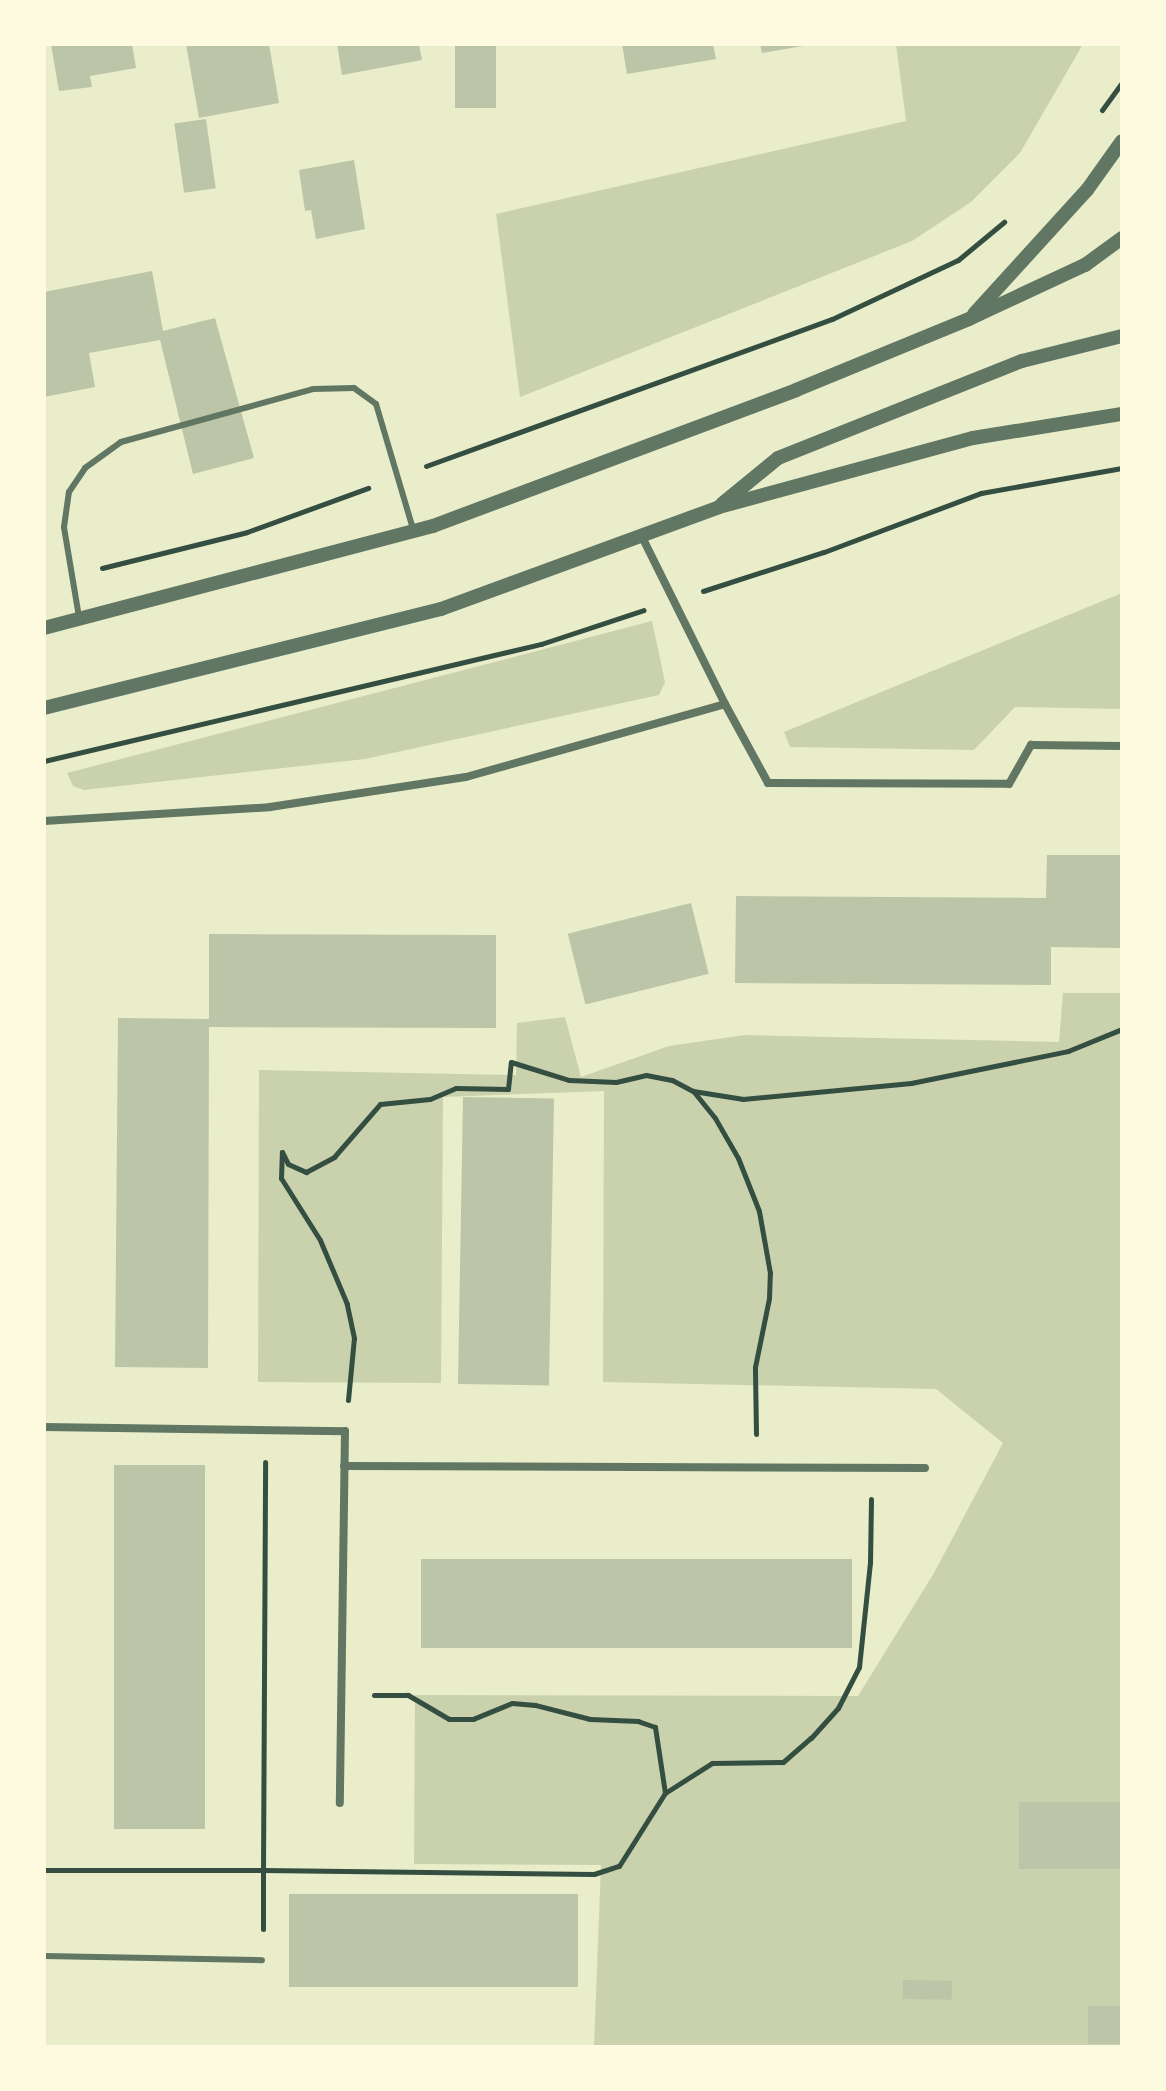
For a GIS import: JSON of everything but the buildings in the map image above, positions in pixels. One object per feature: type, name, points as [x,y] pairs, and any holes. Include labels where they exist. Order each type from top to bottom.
[{"type":"street","points":[[969,319],[1087,190],[1122,141]]},
{"type":"street","points":[[44,628],[413,531],[796,390],[969,319],[1085,265],[1122,238]]},
{"type":"street","points":[[719,507],[778,458],[1022,361],[1122,336]]},
{"type":"street","points":[[44,708],[441,609],[719,507],[973,438],[1122,414]]},
{"type":"street","points":[[640,535],[768,783],[1009,784],[1031,745],[1122,746]]},
{"type":"street","points":[[44,821],[270,807],[466,777],[725,704]]},
{"type":"street","points":[[44,1427],[345,1431],[340,1803]]},
{"type":"street","points":[[344,1466],[925,1468]]},
{"type":"lane","points":[[79,620],[69,576],[64,527],[69,492],[85,468],[121,442],[313,389],[354,388],[376,404],[400,476],[413,531]]},
{"type":"lane","points":[[44,1956],[262,1960]]},
{"type":"path","points":[[1096,117],[1122,82]]},
{"type":"path","points":[[69,576],[247,532],[832,319],[958,260],[1012,216]]},
{"type":"path","points":[[44,761],[541,644],[824,552],[981,493],[1122,468]]},
{"type":"path","points":[[345,1431],[354,1338],[347,1304],[320,1240],[281,1178],[282,1152],[288,1164],[306,1172],[334,1157],[380,1104],[430,1099],[456,1088],[508,1089],[511,1062],[569,1080],[616,1082],[646,1075],[672,1080],[693,1091],[743,1099],[911,1083],[1057,1054],[1122,1029]]},
{"type":"path","points":[[693,1091],[715,1118],[738,1158],[759,1211],[770,1273],[769,1298],[755,1367],[757,1467]]},
{"type":"path","points":[[262,1960],[265,1430]]},
{"type":"path","points":[[44,1870],[594,1874],[619,1866],[665,1793],[712,1763],[783,1762],[811,1738],[838,1708],[859,1667],[861,1654],[870,1563],[871,1468]]},
{"type":"path","points":[[341,1694],[408,1695],[449,1719],[473,1719],[512,1703],[535,1705],[590,1719],[638,1721],[655,1727],[665,1793]]},
{"type":"green space","points":[[896,44],[1083,44],[1020,153],[971,202],[912,241],[520,397],[496,214],[906,121]]},
{"type":"green space","points":[[1122,593],[1122,709],[1015,707],[974,750],[790,747],[784,732]]},
{"type":"green space","points":[[652,621],[665,682],[659,695],[365,759],[84,790],[73,786],[67,773]]},
{"type":"green space","points":[[1063,993],[1122,993],[1122,2047],[594,2047],[601,1865],[414,1864],[415,1695],[858,1696],[934,1573],[1003,1443],[936,1389],[603,1382],[604,1091],[443,1097],[441,1383],[258,1382],[259,1070],[516,1075],[517,1023],[565,1017],[581,1077],[669,1046],[745,1035],[1059,1042]]}]
